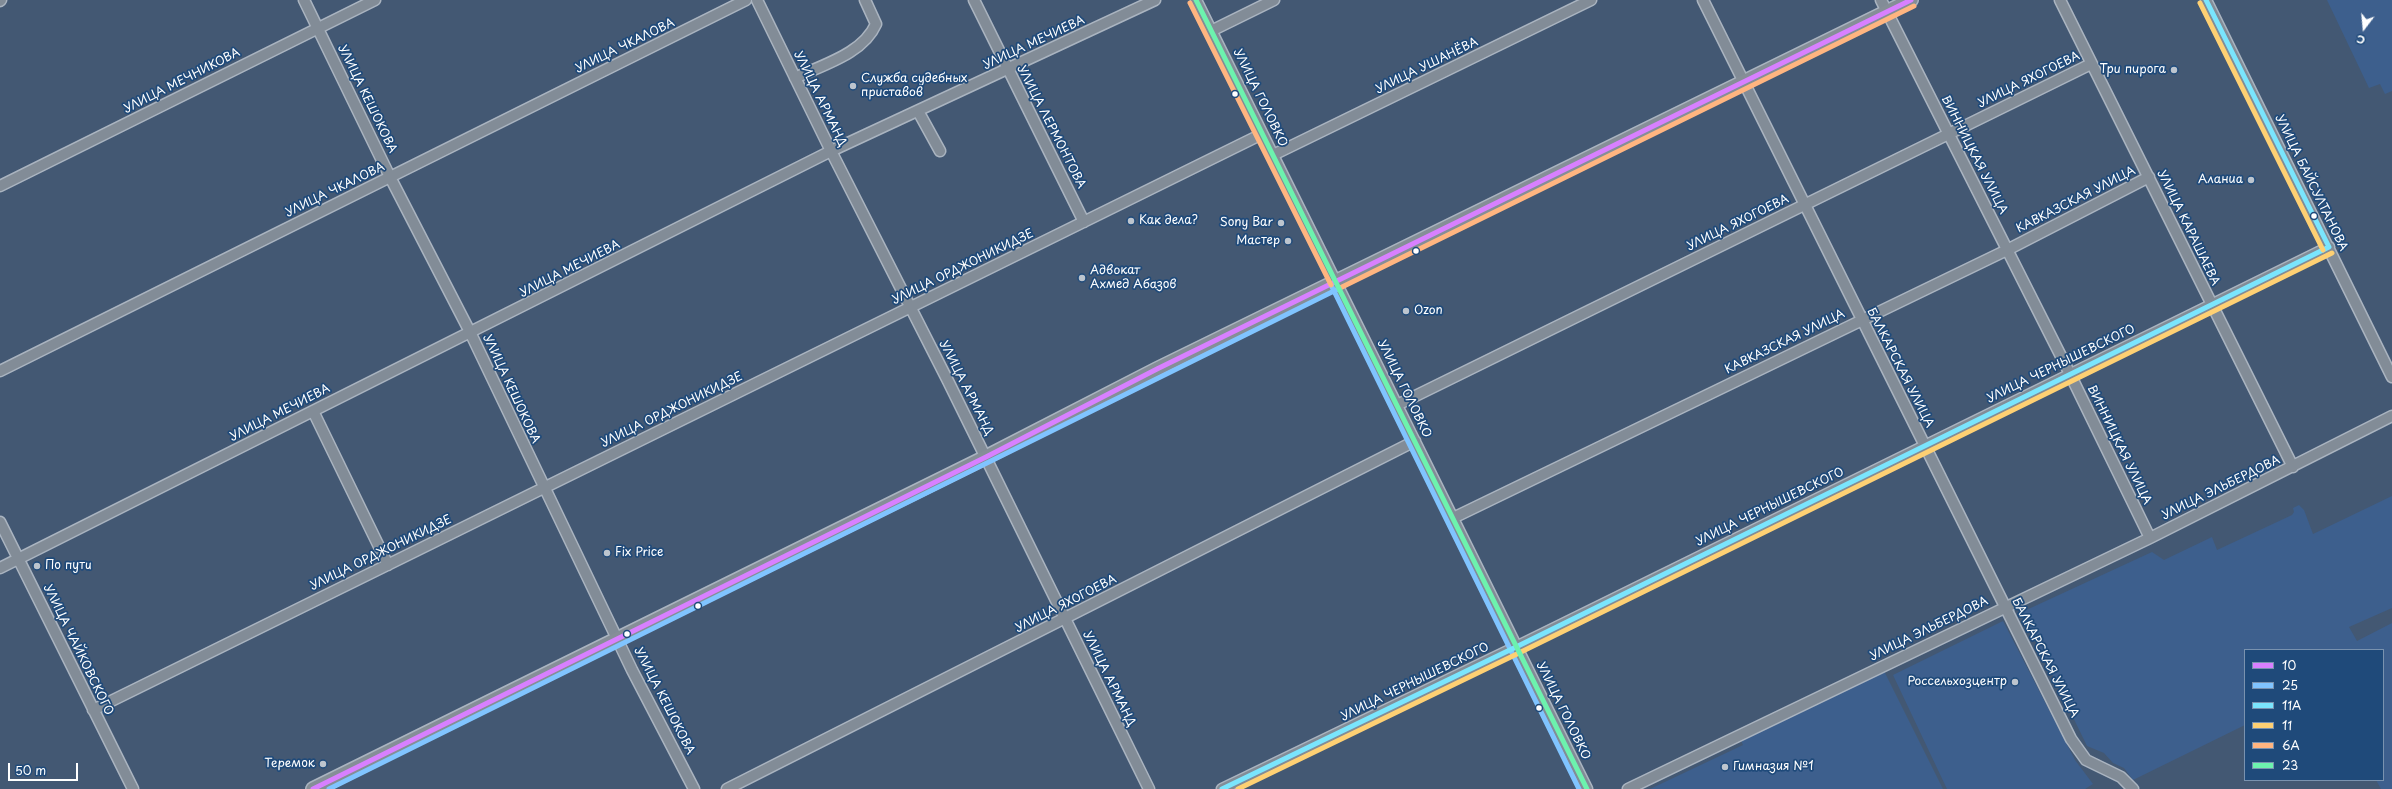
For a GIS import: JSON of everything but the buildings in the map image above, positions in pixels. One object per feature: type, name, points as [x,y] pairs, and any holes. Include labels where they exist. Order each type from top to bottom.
[{"type":"main road","points":[[313,789],[986,457],[1157,369],[1743,82],[1884,6],[1911,0]]},
{"type":"street","name":"УЛИЦА КЕШОКОВА","points":[[304,0],[390,177],[470,332],[618,639],[694,789]]},
{"type":"street","name":"УЛИЦА МЕЧНИКОВА","points":[[0,186],[376,0]]},
{"type":"street","name":"УЛИЦА ЧКАЛОВА","points":[[0,371],[746,0]]},
{"type":"street","name":"УЛИЦА АРМАНД","points":[[757,0],[831,151],[986,457],[1149,789]]},
{"type":"street","points":[[795,78],[848,53],[866,39],[876,24],[865,0]]},
{"type":"street","name":"УЛИЦА ЛЕРМОНТОВА","points":[[974,0],[1084,222]]},
{"type":"street","name":"УЛИЦА МЕЧИЕВА","points":[[0,568],[831,151],[1008,70],[1155,0]]},
{"type":"street","name":"УЛИЦА ГОЛОВКО","points":[[1196,0],[1587,789]]},
{"type":"street","points":[[1212,31],[1274,0]]},
{"type":"street","name":"УЛИЦА УШАНЁВА","points":[[1273,156],[1591,0]]},
{"type":"street","name":"БАЛКАРСКАЯ УЛИЦА","points":[[1703,0],[2004,606],[2078,750],[2086,760],[2121,777],[2133,789]]},
{"type":"street","name":"УЛИЦА КАРАШАЕВА","points":[[2060,0],[2293,467]]},
{"type":"street","name":"УЛИЦА БАЙСУЛТАНОВА","points":[[2206,0],[2329,247],[2388,360],[2392,377]]},
{"type":"street","name":"ВИННИЦКАЯ УЛИЦА","points":[[1884,6],[1950,134],[2150,538]]},
{"type":"street","name":"УЛИЦА ЯХОГОЕВА","points":[[1397,405],[2091,64]]},
{"type":"street","points":[[918,111],[940,151]]},
{"type":"street","name":"УЛИЦА ОРДЖОНИКИДЗЕ","points":[[93,710],[1262,134]]},
{"type":"street","name":"КАВКАЗСКАЯ УЛИЦА","points":[[1453,518],[1861,319],[2007,250],[2149,177]]},
{"type":"street","name":"УЛИЦА ЧЕРНЫШЕВСКОГО","points":[[1222,789],[1516,647],[2329,247]]},
{"type":"street","points":[[313,411],[388,565]]},
{"type":"street","name":"УЛИЦА ЭЛЬБЕРДОВА","points":[[1628,789],[2004,606],[2150,538],[2392,416]]},
{"type":"street","name":"УЛИЦА ЯХОГОЕВА","points":[[727,789],[1415,441]]},
{"type":"street","name":"УЛИЦА ЧАЙКОВСКОГО","points":[[0,522],[133,789]]},
{"type":"shaded area","points":[[2327,0],[2392,0],[2392,91],[2385,94],[2380,84],[2369,88]]},
{"type":"shaded area","points":[[2392,496],[2392,608],[2349,627],[2357,641],[2392,623],[2392,789],[2381,789],[2377,781],[2384,781],[2384,649],[2244,649],[2244,725],[2133,780],[2124,768],[2113,763],[2104,753],[2087,746],[2022,612],[2152,552],[2164,560],[2212,537],[2217,550],[2292,515],[2294,512],[2293,508],[2299,505],[2304,510],[2313,534]]},
{"type":"shaded area","points":[[2003,621],[2075,760],[2093,784],[2085,789],[1947,789],[1893,675]]},
{"type":"shaded area","points":[[1882,667],[1943,789],[1650,789],[1743,745],[1739,736]]},
{"type":"transit line","name":"23","points":[[1196,0],[1587,789]]},
{"type":"transit line","name":"10","points":[[313,789],[986,457],[1157,369],[1911,0]]},
{"type":"transit line","name":"11А","points":[[2206,0],[2329,247]]},
{"type":"transit line","name":"6А","points":[[1190,3],[1331,285]]},
{"type":"transit line","name":"11","points":[[2200,3],[2323,250]]},
{"type":"transit line","name":"6А","points":[[1340,288],[1914,6]]},
{"type":"transit line","name":"11А","points":[[1222,789],[1516,647],[2329,247]]},
{"type":"transit line","name":"11","points":[[1238,789],[1519,653],[2332,253]]},
{"type":"transit line","name":"25","points":[[1331,285],[1579,789]]},
{"type":"transit line","name":"25","points":[[329,789],[1340,288]]},
{"type":"place","name":"Три пирога","points":[[2174,70]]},
{"type":"place","name":"Служба судебных приставов","points":[[853,86]]},
{"type":"place","name":"Аланиа","points":[[2251,180]]},
{"type":"place","name":"Как дела?","points":[[1131,221]]},
{"type":"place","name":"Sony Bar","points":[[1281,223]]},
{"type":"place","name":"Мастер","points":[[1288,241]]},
{"type":"place","name":"Адвокат Ахмед Абазов","points":[[1082,278]]},
{"type":"place","name":"Ozon","points":[[1406,311]]},
{"type":"place","name":"Fix Price","points":[[607,553]]},
{"type":"place","name":"По пути","points":[[37,566]]},
{"type":"place","name":"Россельхозцентр","points":[[2015,682]]},
{"type":"place","name":"Теремок","points":[[323,764]]},
{"type":"place","name":"Гимназия №1","points":[[1725,767]]}]
